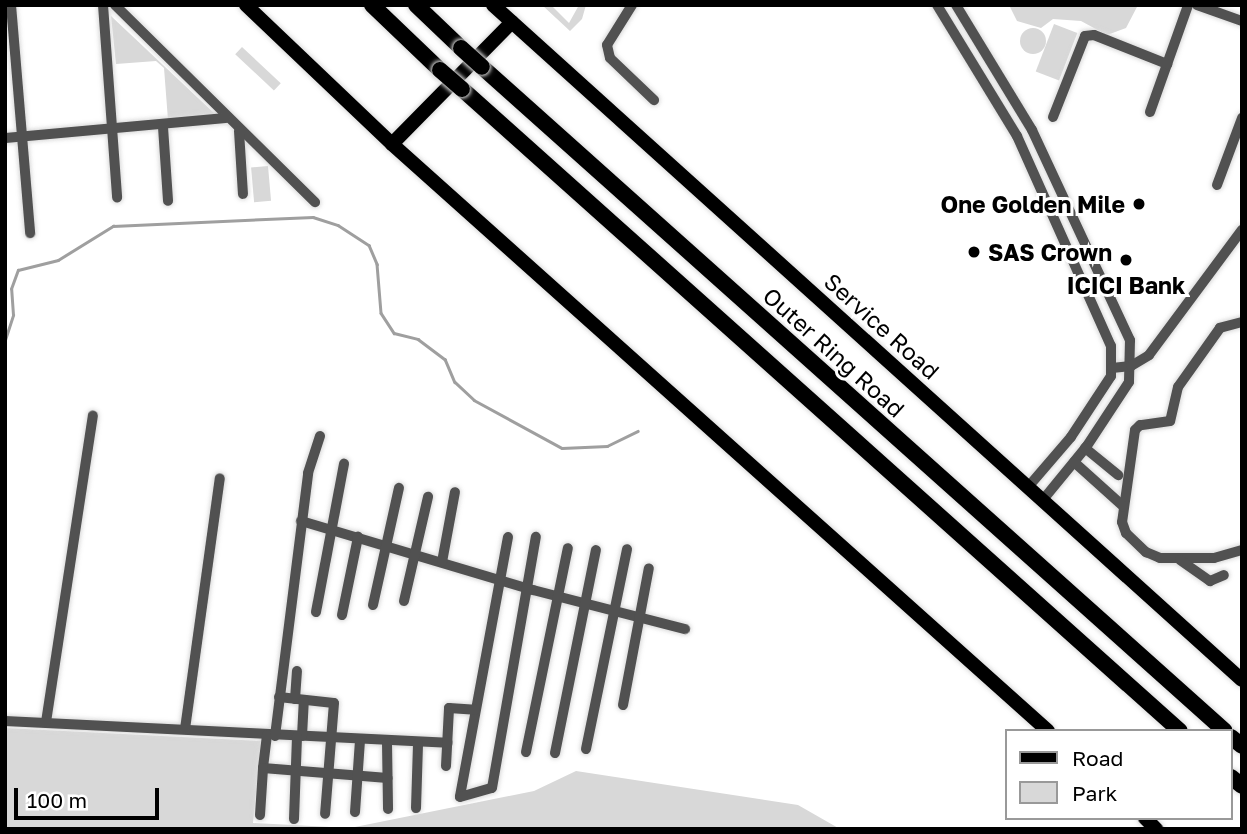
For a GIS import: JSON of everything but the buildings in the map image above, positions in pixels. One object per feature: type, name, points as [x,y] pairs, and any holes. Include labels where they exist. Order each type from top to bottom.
[{"type":"highway","points":[[372,5],[440,70],[1178,729]]},
{"type":"highway","name":"Outer Ring Road","points":[[416,5],[1223,729]]},
{"type":"main road","points":[[246,5],[392,144],[1046,729]]},
{"type":"main road","name":"Service Road","points":[[494,5],[1242,680]]},
{"type":"main road","points":[[392,144],[512,22]]},
{"type":"street","points":[[11,5],[30,233]]},
{"type":"street","points":[[103,5],[117,197]]},
{"type":"street","points":[[115,5],[239,131],[315,202]]},
{"type":"street","points":[[632,5],[607,45],[610,58],[654,100]]},
{"type":"street","points":[[937,5],[1017,135],[1111,346],[1112,368],[1071,437],[1029,486]]},
{"type":"street","points":[[956,5],[1032,130],[1130,340],[1129,382],[1085,448],[1042,501]]},
{"type":"street","points":[[1150,112],[1188,5]]},
{"type":"street","points":[[1197,5],[1242,21]]},
{"type":"street","points":[[1053,117],[1085,36],[1094,35],[1167,64]]},
{"type":"street","points":[[5,138],[163,127],[226,118]]},
{"type":"street","points":[[1217,185],[1242,118]]},
{"type":"street","points":[[163,127],[168,201]]},
{"type":"street","points":[[239,131],[243,194]]},
{"type":"street","points":[[1112,368],[1131,366],[1160,342],[1242,230]]},
{"type":"street","points":[[1242,322],[1220,328],[1178,387],[1170,421],[1137,427],[1124,507],[1124,528],[1146,552],[1180,560],[1214,558],[1242,550]]},
{"type":"street","points":[[46,722],[93,416]]},
{"type":"street","points":[[260,815],[263,768],[279,697],[301,521],[320,436]]},
{"type":"street","points":[[1085,448],[1118,475]]},
{"type":"street","points":[[1074,462],[1124,507]]},
{"type":"street","points":[[316,612],[329,529],[344,464]]},
{"type":"street","points":[[185,729],[220,478]]},
{"type":"street","points":[[373,605],[399,488]]},
{"type":"street","points":[[442,562],[455,492]]},
{"type":"street","points":[[404,601],[428,497]]},
{"type":"street","points":[[301,521],[525,588],[685,629]]},
{"type":"street","points":[[342,615],[358,537]]},
{"type":"street","points":[[508,537],[460,797],[492,788],[536,537]]},
{"type":"street","points":[[526,752],[568,548]]},
{"type":"street","points":[[586,749],[627,549]]},
{"type":"street","points":[[555,753],[596,550]]},
{"type":"street","points":[[1180,560],[1209,581],[1224,575]]},
{"type":"street","points":[[622,705],[649,568]]},
{"type":"street","points":[[294,819],[300,736],[297,671]]},
{"type":"street","points":[[279,697],[334,703],[325,814]]},
{"type":"street","points":[[446,766],[449,708],[475,710]]},
{"type":"street","points":[[5,721],[185,729],[387,743],[447,743]]},
{"type":"street","points":[[355,812],[360,741]]},
{"type":"street","points":[[387,743],[388,809]]},
{"type":"street","points":[[416,808],[418,743]]},
{"type":"street","points":[[263,768],[388,778]]},
{"type":"green space","points":[[542,5],[551,5],[569,23],[579,5],[586,5],[582,19],[570,31]]},
{"type":"green space","points":[[1009,5],[1138,5],[1126,28],[1107,35],[1081,21],[1053,19],[1041,28],[1017,21]]},
{"type":"green space","points":[[111,16],[215,114],[168,120],[164,68],[156,61],[116,64]]},
{"type":"green space","points":[[1054,24],[1077,33],[1059,81],[1036,72]]},
{"type":"green space","points":[[1033,28],[1042,32],[1046,41],[1042,50],[1033,54],[1024,50],[1020,41],[1024,32]]},
{"type":"green space","points":[[242,47],[281,83],[274,90],[235,54]]},
{"type":"green space","points":[[268,166],[271,201],[254,202],[251,167]]},
{"type":"green space","points":[[5,728],[261,741],[253,823],[350,828],[534,791],[576,771],[798,805],[840,829],[5,829]]},
{"type":"waterway","points":[[5,340],[13,315],[11,289],[18,270],[58,260],[113,226],[313,217],[338,225],[369,245],[377,264],[381,313],[394,333],[418,339],[445,359],[455,382],[474,400],[562,448],[607,446],[638,431]]},
{"type":"place","name":"One Golden Mile","points":[[1139,204]]},
{"type":"place","name":"SAS Crown","points":[[974,252]]},
{"type":"place","name":"ICICI Bank","points":[[1126,260]]}]
